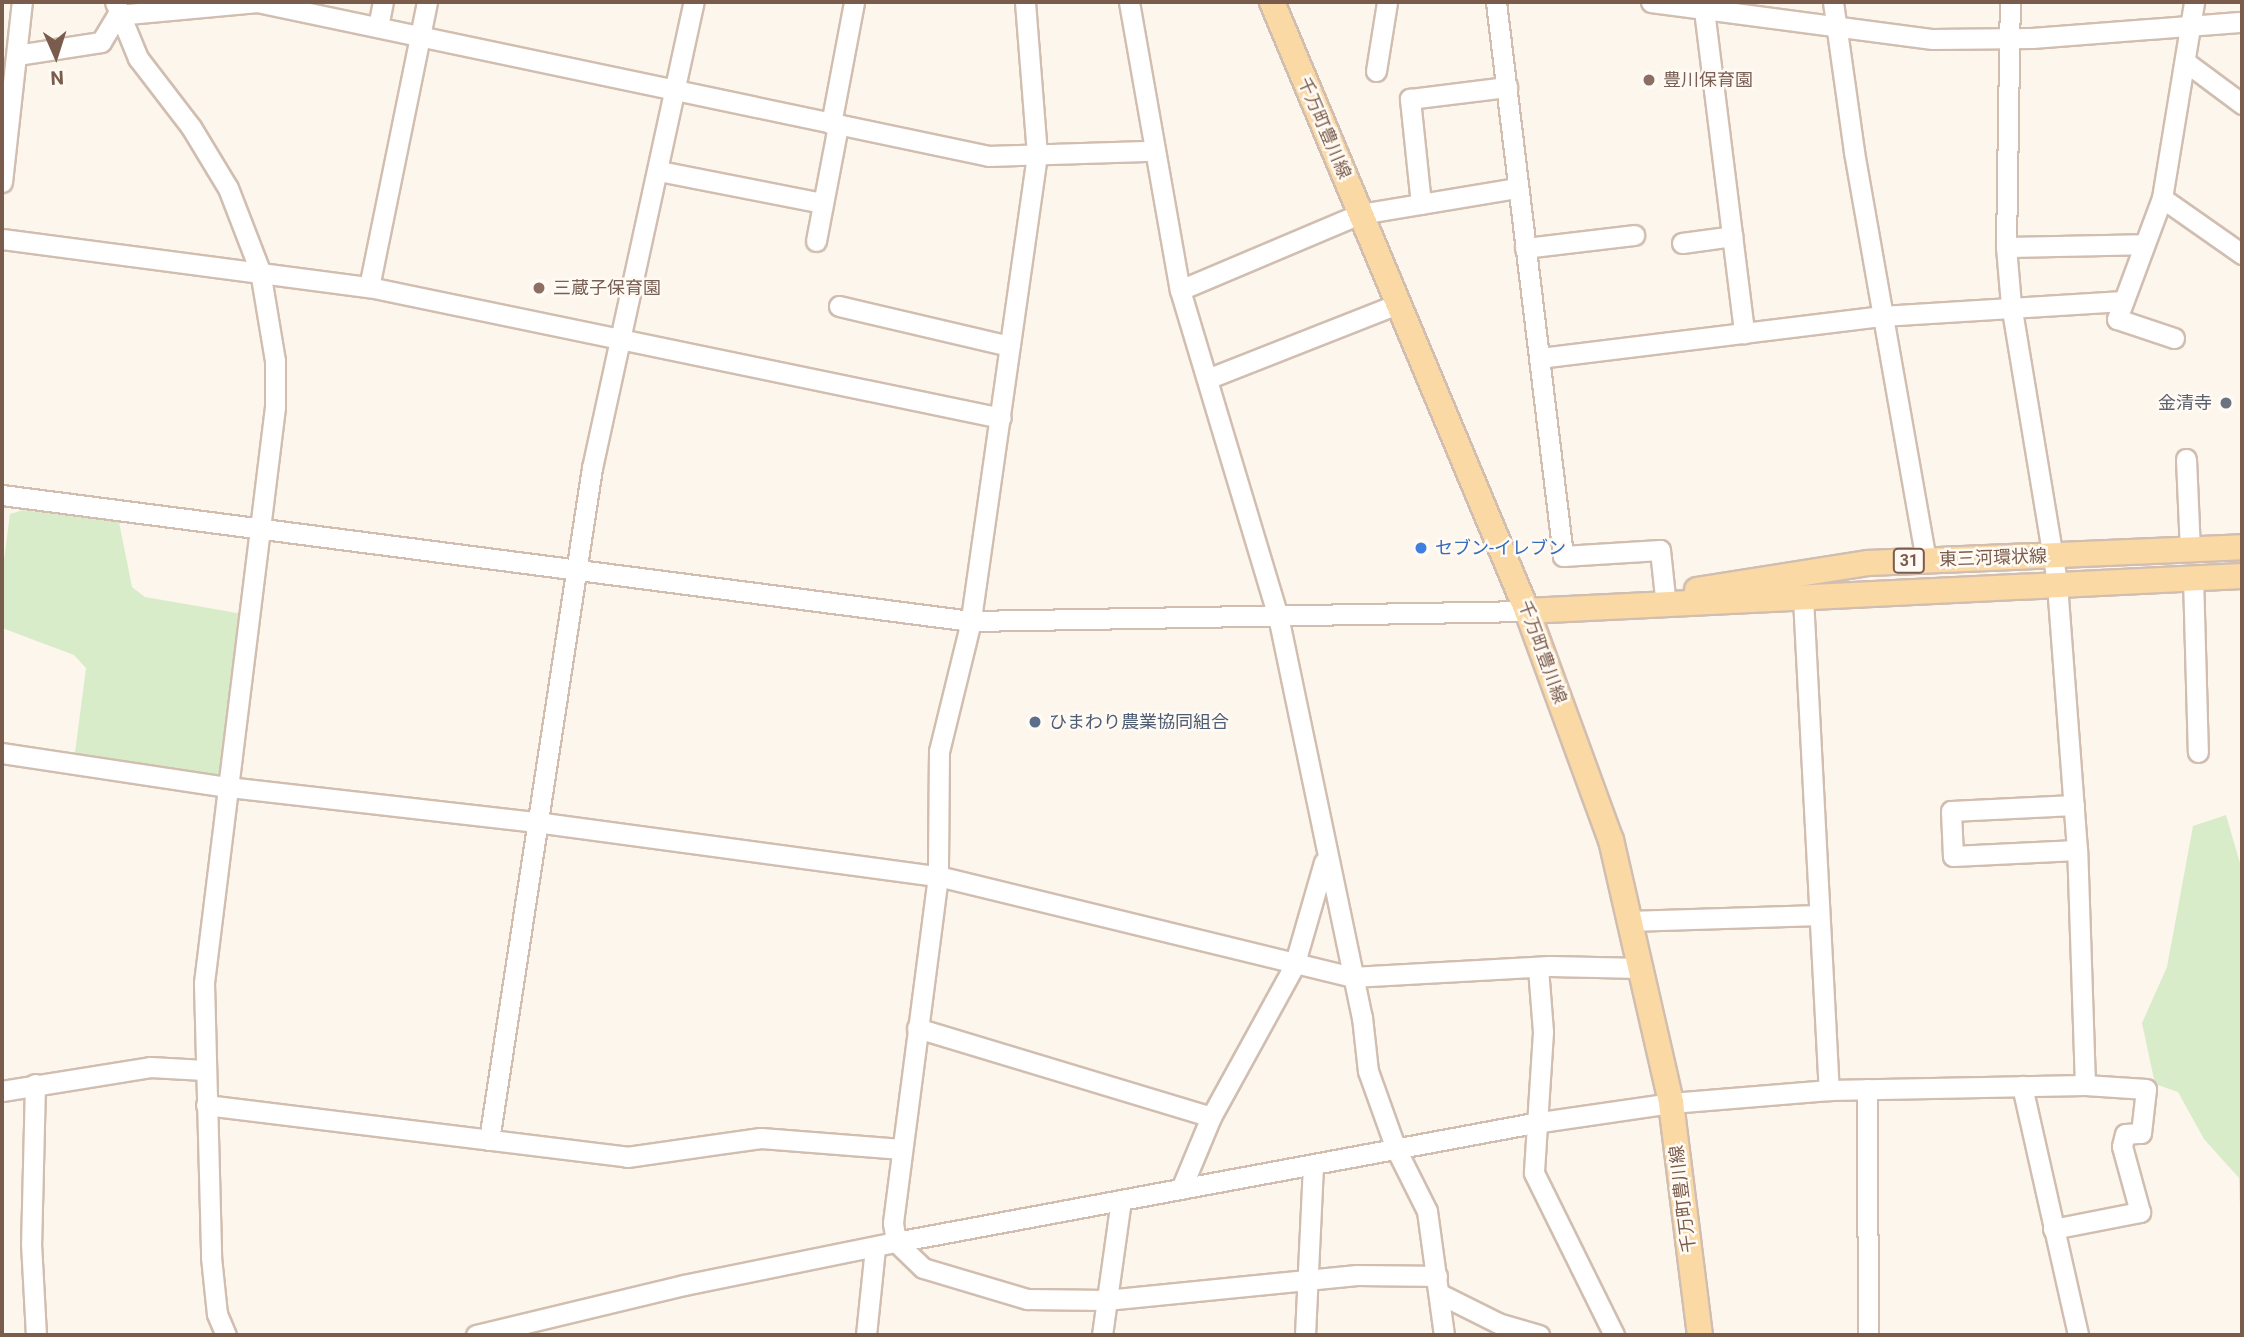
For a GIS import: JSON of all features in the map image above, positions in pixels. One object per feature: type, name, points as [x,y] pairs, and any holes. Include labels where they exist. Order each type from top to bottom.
[{"type":"main road","name":"千万町豊川線","points":[[1272,2],[1527,611],[1611,840],[1671,1103],[1700,1335]]},
{"type":"main road","name":"東三河環状線","points":[[1579,609],[1664,597],[1827,567],[2242,547]]},
{"type":"main road","name":"東三河環状線","points":[[1527,611],[2057,582],[2242,576]]},
{"type":"street","points":[[2,183],[22,2]]},
{"type":"street","points":[[116,9],[257,2],[989,156],[1152,152]]},
{"type":"street","points":[[378,27],[383,2]]},
{"type":"street","points":[[369,288],[428,2]]},
{"type":"street","points":[[489,1140],[573,570],[694,2]]},
{"type":"street","points":[[816,241],[854,2]]},
{"type":"street","points":[[1025,2],[1037,155],[971,621],[939,751],[938,876],[893,1223],[896,1242],[923,1268],[986,1289],[1027,1299],[1106,1300],[1307,1279],[1438,1285],[1498,1323],[1539,1335]]},
{"type":"street","points":[[1129,2],[1152,152],[1180,290],[1278,616],[1325,858],[1352,977],[1368,1071],[1396,1149],[1427,1211],[1444,1335]]},
{"type":"street","points":[[1376,71],[1387,2]]},
{"type":"street","points":[[1496,2],[1563,556],[1660,550],[1664,597]]},
{"type":"street","points":[[1651,2],[1703,6],[1835,28],[1933,39],[2009,38],[2242,22]]},
{"type":"street","points":[[1833,2],[1835,28],[1926,561]]},
{"type":"street","points":[[2010,2],[2006,247],[2011,305],[2057,582],[2077,850],[2085,1085]]},
{"type":"street","points":[[2174,338],[2117,319],[2162,198],[2187,63],[2194,2]]},
{"type":"street","points":[[1703,6],[1744,333]]},
{"type":"street","points":[[17,55],[101,42],[116,9]]},
{"type":"street","points":[[116,9],[138,58],[191,127],[228,188],[260,271],[275,361],[275,407],[210,913],[204,1069],[211,1258],[218,1314],[226,1335]]},
{"type":"street","points":[[2187,63],[2242,104]]},
{"type":"street","points":[[1422,204],[1410,99],[1507,87]]},
{"type":"street","points":[[659,171],[822,204]]},
{"type":"street","points":[[1180,290],[1360,214],[1517,188]]},
{"type":"street","points":[[2162,198],[2242,254]]},
{"type":"street","points":[[1525,247],[1634,235]]},
{"type":"street","points":[[1682,243],[1733,236]]},
{"type":"street","points":[[2,239],[260,271],[369,288],[1001,418]]},
{"type":"street","points":[[2006,247],[2144,244]]},
{"type":"street","points":[[1540,358],[1883,316],[2011,305],[2122,301]]},
{"type":"street","points":[[1207,379],[1397,304]]},
{"type":"street","points":[[838,306],[1009,346]]},
{"type":"street","points":[[2186,459],[2190,549]]},
{"type":"street","points":[[2,495],[971,621],[1527,611]]},
{"type":"street","points":[[2193,577],[2198,752]]},
{"type":"street","points":[[1803,598],[1829,1090]]},
{"type":"street","points":[[2,753],[228,787],[536,822],[938,876],[1204,938],[1294,966],[1352,977],[1538,968],[1642,968]]},
{"type":"street","points":[[2074,804],[1951,811],[1953,856],[2077,850]]},
{"type":"street","points":[[1181,1189],[1212,1117],[1294,966],[1325,858]]},
{"type":"street","points":[[1630,921],[1818,915]]},
{"type":"street","points":[[1538,968],[1543,1032],[1534,1123],[1534,1173],[1614,1335]]},
{"type":"street","points":[[917,1028],[1212,1117]]},
{"type":"street","points":[[2,1091],[150,1067],[204,1069]]},
{"type":"street","points":[[35,1084],[31,1243],[36,1335]]},
{"type":"street","points":[[476,1335],[670,1288],[896,1242],[1313,1167],[1534,1123],[1671,1103],[1829,1090],[2085,1085],[2146,1089],[2141,1133],[2125,1134],[2122,1146],[2140,1212],[2053,1229]]},
{"type":"street","points":[[2022,1086],[2078,1335]]},
{"type":"street","points":[[1867,1089],[1868,1335]]},
{"type":"street","points":[[206,1105],[627,1157],[761,1138],[902,1149]]},
{"type":"street","points":[[1305,1335],[1313,1167]]},
{"type":"street","points":[[1102,1335],[1121,1200]]},
{"type":"street","points":[[866,1335],[875,1248]]},
{"type":"green space","points":[[23,510],[119,522],[132,587],[145,597],[243,614],[224,778],[74,760],[86,668],[74,655],[2,628],[2,575],[10,514]]},
{"type":"green space","points":[[2226,815],[2242,870],[2242,1271],[2239,1178],[2204,1139],[2178,1092],[2155,1084],[2142,1023],[2167,967],[2193,826]]},
{"type":"place","name":"豊川保育園","points":[[1649,80]]},
{"type":"place","name":"三蔵子保育園","points":[[539,288]]},
{"type":"place","name":"金清寺","points":[[2226,403]]},
{"type":"place","name":"セブン-イレブン","points":[[1421,548]]},
{"type":"place","name":"ひまわり農業協同組合","points":[[1035,722]]}]
